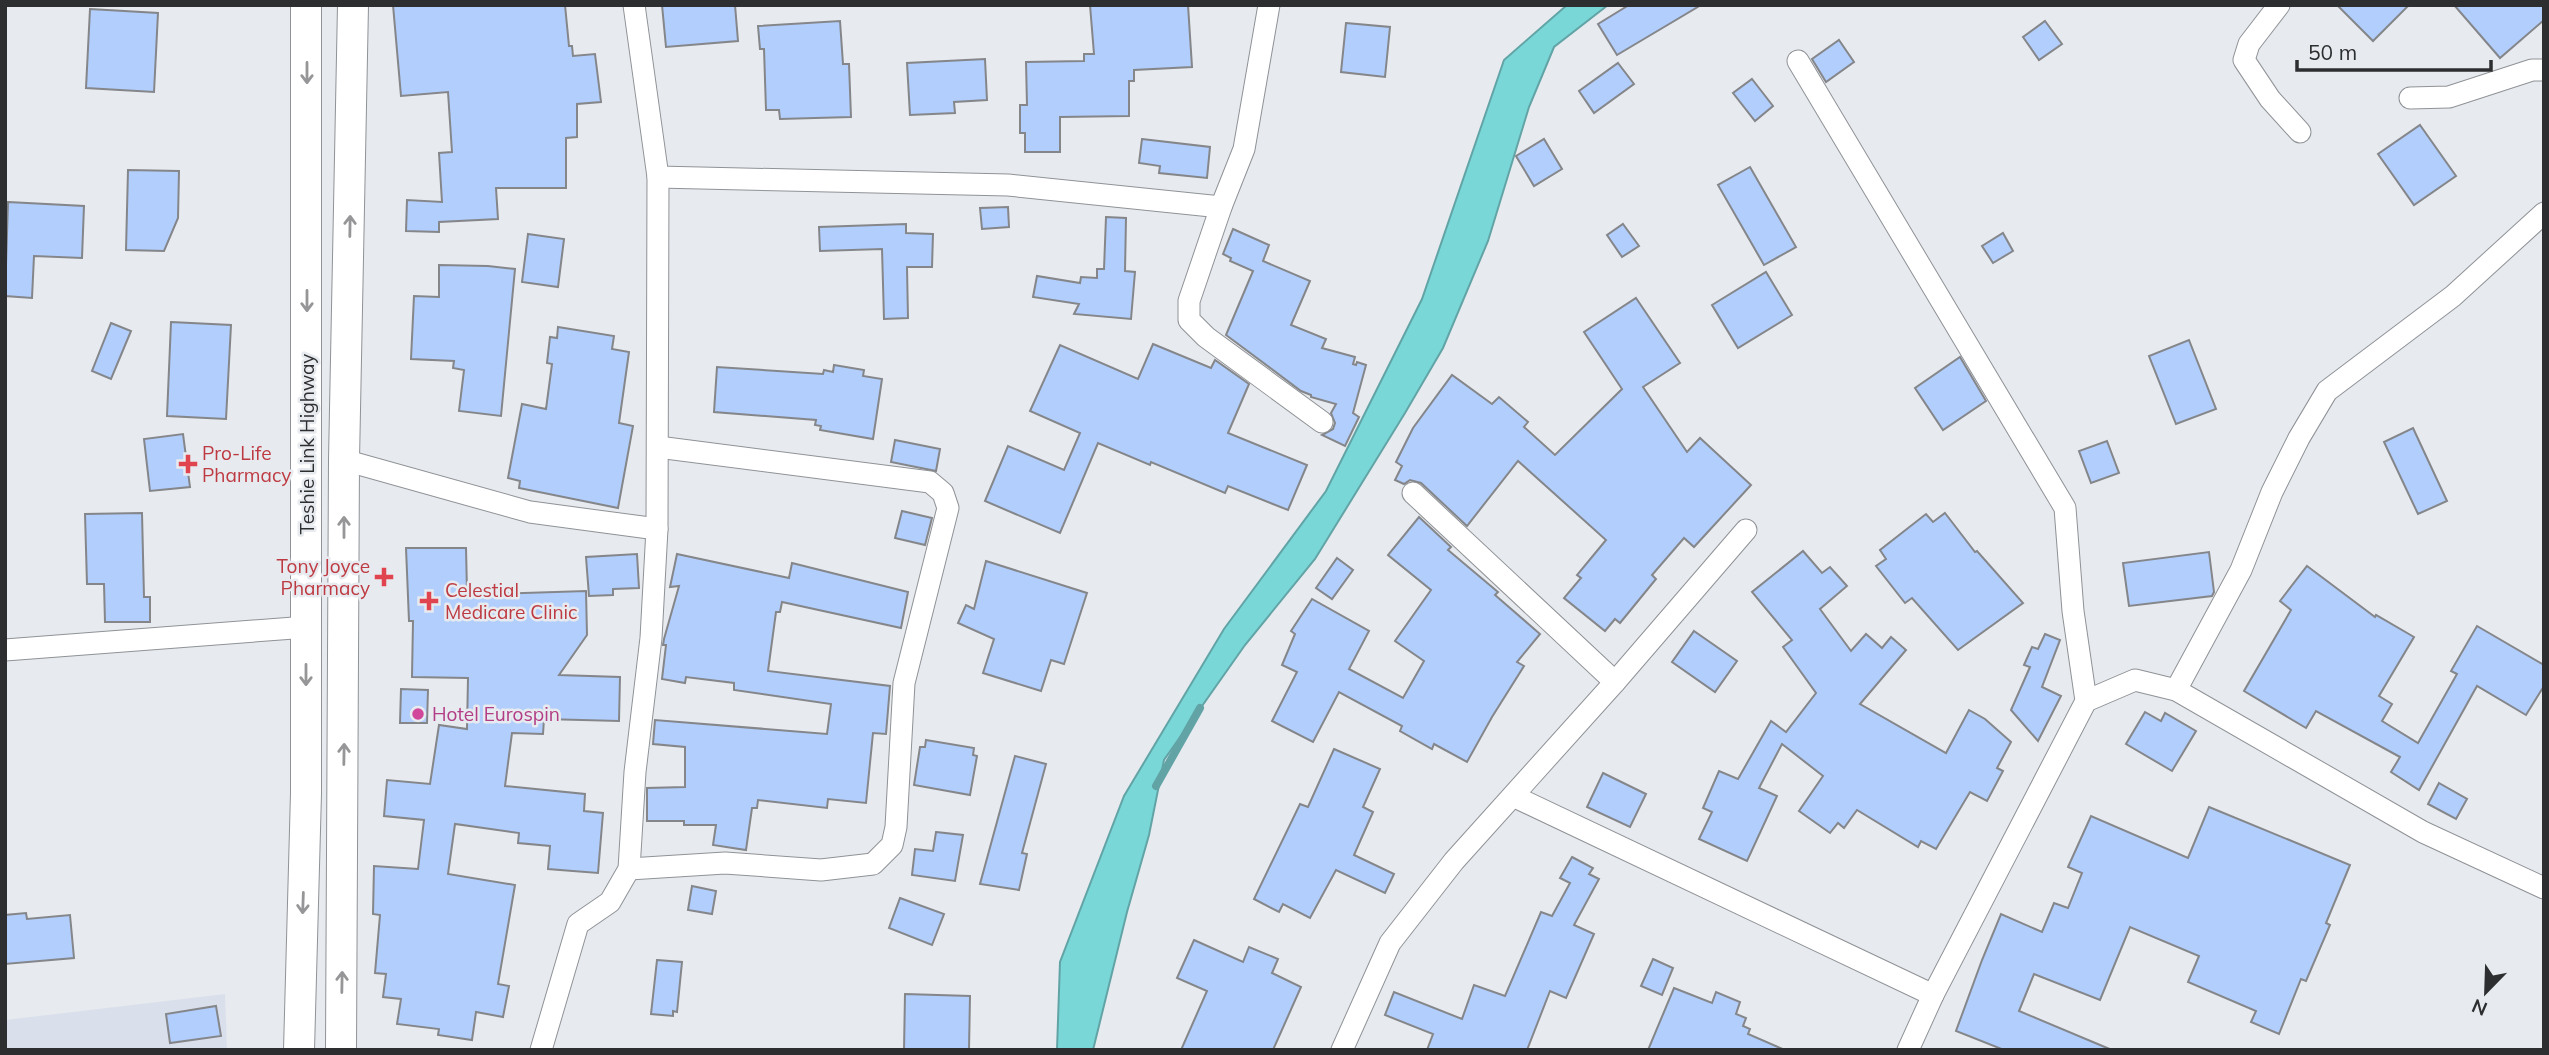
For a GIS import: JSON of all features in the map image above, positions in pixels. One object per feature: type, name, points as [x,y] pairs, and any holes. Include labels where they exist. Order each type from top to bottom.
[{"type":"main road","name":"Teshie Link Highway","points":[[299,1050],[306,793],[306,5]]},
{"type":"main road","name":"Teshie Link Highway","points":[[341,1050],[344,460],[352,5]]},
{"type":"street","points":[[541,1050],[578,925],[610,902],[629,869],[635,772],[651,638],[657,529],[658,177],[634,5]]},
{"type":"street","points":[[1269,5],[1244,149],[1189,301],[1189,320],[1206,337],[1322,422]]},
{"type":"street","points":[[2279,5],[2249,44],[2244,60],[2270,99],[2300,132]]},
{"type":"street","points":[[1798,61],[2065,508],[2073,611],[2086,701],[1933,995],[1908,1050]]},
{"type":"street","points":[[2410,98],[2449,97],[2532,70],[2544,71]]},
{"type":"street","points":[[658,177],[1008,185],[1221,207]]},
{"type":"street","points":[[2176,690],[2241,570],[2272,492],[2299,438],[2327,391],[2453,296],[2544,213]]},
{"type":"street","points":[[629,869],[726,863],[821,870],[873,864],[892,845],[896,827],[904,683],[948,508],[943,493],[930,482],[658,447]]},
{"type":"street","points":[[344,460],[530,513],[657,529]]},
{"type":"street","points":[[1413,494],[1615,682]]},
{"type":"street","points":[[1342,1050],[1390,943],[1454,861],[1615,682],[1746,530]]},
{"type":"street","points":[[5,649],[307,626]]},
{"type":"street","points":[[2086,701],[2135,680],[2176,690],[2423,832],[2544,888]]},
{"type":"street","points":[[1513,796],[1933,995]]},
{"type":"shaded area","points":[[225,994],[227,1050],[5,1050],[5,1020]]},
{"type":"water","points":[[1567,5],[1608,5],[1554,47],[1529,107],[1488,241],[1443,348],[1405,413],[1315,559],[1245,645],[1164,760],[1149,835],[1093,1050],[1057,1050],[1060,962],[1124,796],[1224,629],[1326,491],[1422,299],[1504,60]]},
{"type":"building","points":[[393,5],[565,5],[569,46],[572,46],[573,56],[595,54],[601,102],[577,104],[577,137],[566,138],[566,188],[496,188],[498,219],[439,222],[439,232],[406,231],[407,200],[442,202],[439,153],[452,152],[448,92],[401,96]]},
{"type":"building","points":[[662,5],[735,5],[738,41],[666,47]]},
{"type":"building","points":[[1090,5],[1188,5],[1192,67],[1134,70],[1134,81],[1129,81],[1129,116],[1060,117],[1060,152],[1025,152],[1025,133],[1020,133],[1020,105],[1027,105],[1026,62],[1084,61],[1084,54],[1094,54]]},
{"type":"building","points":[[1629,5],[1701,5],[1617,55],[1598,24]]},
{"type":"building","points":[[2337,5],[2409,5],[2373,41]]},
{"type":"building","points":[[2454,5],[2544,5],[2544,20],[2500,58]]},
{"type":"building","points":[[90,9],[158,13],[154,92],[86,88]]},
{"type":"building","points":[[840,21],[843,64],[849,64],[851,117],[780,119],[779,110],[766,110],[764,49],[760,49],[758,26]]},
{"type":"building","points":[[2045,21],[2062,44],[2039,60],[2023,37]]},
{"type":"building","points":[[1346,23],[1390,27],[1385,77],[1341,72]]},
{"type":"building","points":[[1839,40],[1854,62],[1826,82],[1812,59]]},
{"type":"building","points":[[985,59],[987,100],[954,102],[955,113],[910,115],[907,63]]},
{"type":"building","points":[[1618,63],[1634,84],[1594,113],[1579,91]]},
{"type":"building","points":[[1752,79],[1773,106],[1755,121],[1733,93]]},
{"type":"building","points":[[2420,125],[2456,176],[2414,205],[2378,154]]},
{"type":"building","points":[[1142,139],[1210,147],[1207,178],[1159,173],[1160,166],[1139,163]]},
{"type":"building","points":[[1544,139],[1562,169],[1534,186],[1516,156]]},
{"type":"building","points":[[1750,167],[1796,247],[1764,265],[1718,185]]},
{"type":"building","points":[[128,170],[179,171],[178,218],[164,251],[126,250]]},
{"type":"building","points":[[8,202],[84,206],[82,258],[34,256],[32,298],[5,296]]},
{"type":"building","points":[[1008,207],[1009,227],[982,229],[980,208]]},
{"type":"building","points":[[1106,217],[1126,218],[1125,271],[1135,272],[1131,319],[1074,314],[1079,304],[1033,297],[1037,276],[1080,283],[1081,277],[1097,278],[1097,269],[1104,269]]},
{"type":"building","points":[[906,224],[906,233],[933,234],[932,267],[907,267],[908,318],[884,319],[882,249],[820,251],[819,227]]},
{"type":"building","points":[[1623,224],[1639,246],[1622,257],[1607,235]]},
{"type":"building","points":[[1233,229],[1269,245],[1263,261],[1310,281],[1291,325],[1326,339],[1322,348],[1355,357],[1353,364],[1356,365],[1357,362],[1366,365],[1353,413],[1359,417],[1345,446],[1322,435],[1333,429],[1335,423],[1331,413],[1336,404],[1311,397],[1301,391],[1226,335],[1253,271],[1230,261],[1231,258],[1223,254]]},
{"type":"building","points":[[2003,233],[2013,251],[1993,263],[1982,246]]},
{"type":"building","points":[[528,234],[564,239],[558,287],[522,282]]},
{"type":"building","points":[[439,265],[515,269],[501,416],[459,411],[464,370],[453,368],[454,361],[411,359],[414,296],[439,297]]},
{"type":"building","points":[[1766,272],[1792,315],[1738,348],[1712,305]]},
{"type":"building","points":[[1636,298],[1680,363],[1643,387],[1687,452],[1700,438],[1751,485],[1694,547],[1684,538],[1652,575],[1656,579],[1620,623],[1615,619],[1605,631],[1564,598],[1581,578],[1577,575],[1606,540],[1518,461],[1467,526],[1421,483],[1410,480],[1404,484],[1395,480],[1402,466],[1396,462],[1413,428],[1452,375],[1492,404],[1499,397],[1528,422],[1524,427],[1555,455],[1622,389],[1584,332]]},
{"type":"building","points":[[171,322],[231,325],[226,419],[167,416]]},
{"type":"building","points":[[111,323],[131,331],[111,379],[92,371]]},
{"type":"building","points":[[558,327],[614,336],[612,349],[629,352],[619,423],[633,426],[618,508],[519,488],[520,481],[508,478],[522,404],[546,409],[552,364],[547,363],[550,337],[557,338]]},
{"type":"building","points":[[2189,340],[2216,409],[2176,424],[2149,356]]},
{"type":"building","points":[[1153,344],[1211,368],[1215,360],[1249,384],[1228,433],[1307,465],[1288,510],[1228,486],[1225,493],[1098,443],[1060,533],[985,501],[1008,446],[1064,470],[1080,433],[1030,411],[1060,345],[1138,379]]},
{"type":"building","points":[[1960,357],[1986,401],[1943,430],[1915,388]]},
{"type":"building","points":[[834,365],[864,370],[863,376],[882,379],[873,439],[820,430],[821,426],[815,425],[816,420],[714,412],[717,367],[823,374],[824,370],[833,372]]},
{"type":"building","points":[[2413,428],[2447,501],[2418,514],[2384,442]]},
{"type":"building","points":[[183,434],[190,487],[150,491],[144,439]]},
{"type":"building","points":[[895,440],[940,449],[936,471],[891,462]]},
{"type":"building","points":[[2107,441],[2119,473],[2091,483],[2079,451]]},
{"type":"building","points":[[902,511],[932,518],[925,545],[895,538]]},
{"type":"building","points":[[142,513],[144,597],[150,597],[150,622],[105,622],[104,584],[87,584],[85,514]]},
{"type":"building","points":[[1945,513],[1975,552],[1977,551],[2023,603],[1958,650],[1912,598],[1905,603],[1876,566],[1886,559],[1880,550],[1926,514],[1933,522]]},
{"type":"building","points":[[1419,517],[1451,547],[1448,550],[1498,592],[1495,595],[1540,634],[1517,662],[1524,666],[1467,762],[1434,744],[1432,749],[1400,731],[1402,726],[1339,692],[1313,742],[1272,721],[1297,672],[1282,665],[1295,634],[1291,631],[1312,599],[1369,631],[1349,669],[1403,698],[1424,661],[1395,641],[1431,590],[1388,555]]},
{"type":"building","points":[[406,548],[466,548],[467,591],[490,591],[490,594],[586,591],[587,635],[559,675],[620,677],[619,721],[544,719],[543,734],[512,733],[505,786],[585,794],[584,811],[603,813],[598,873],[548,869],[550,846],[518,843],[519,833],[455,824],[448,874],[515,885],[498,984],[509,986],[503,1017],[476,1012],[472,1040],[438,1035],[439,1029],[397,1024],[401,999],[383,997],[386,974],[375,973],[380,915],[373,914],[374,866],[418,869],[424,820],[384,816],[387,780],[430,784],[439,725],[467,729],[468,678],[412,677],[413,621],[409,621]]},
{"type":"building","points":[[1803,551],[1822,573],[1830,567],[1847,586],[1820,609],[1851,651],[1866,634],[1882,648],[1891,637],[1906,650],[1860,704],[1946,753],[1969,710],[1985,719],[2011,742],[1997,768],[2003,771],[1987,801],[1970,792],[1936,849],[1921,841],[1918,847],[1857,810],[1844,828],[1838,823],[1830,833],[1799,811],[1823,776],[1782,744],[1759,788],[1777,796],[1747,861],[1699,839],[1712,812],[1703,808],[1719,771],[1738,779],[1771,721],[1786,732],[1816,693],[1783,647],[1792,640],[1752,592]]},
{"type":"building","points":[[2209,552],[2214,592],[2212,596],[2129,606],[2123,563]]},
{"type":"building","points":[[637,554],[639,588],[613,589],[613,595],[589,596],[586,557]]},
{"type":"building","points":[[677,554],[789,578],[792,563],[908,592],[901,628],[782,602],[780,612],[776,612],[768,671],[890,686],[886,734],[873,733],[866,803],[828,799],[827,808],[758,800],[757,808],[752,808],[746,850],[713,845],[716,825],[684,825],[684,821],[647,821],[647,788],[685,787],[685,747],[653,744],[655,720],[827,734],[831,704],[734,690],[734,683],[686,677],[685,683],[662,679],[666,645],[663,645],[664,639],[679,586],[670,587]]},
{"type":"building","points":[[1337,558],[1353,570],[1332,599],[1316,588]]},
{"type":"building","points":[[986,561],[1087,593],[1064,664],[1051,660],[1041,691],[983,673],[994,639],[958,623],[966,605],[974,609]]},
{"type":"building","points":[[2307,566],[2375,617],[2376,615],[2414,637],[2379,696],[2392,704],[2382,721],[2418,743],[2457,674],[2451,671],[2477,626],[2544,665],[2544,686],[2526,715],[2477,686],[2419,790],[2391,772],[2400,757],[2316,711],[2306,728],[2244,691],[2291,610],[2280,601]]},
{"type":"building","points":[[1694,631],[1737,661],[1715,692],[1672,662]]},
{"type":"building","points":[[2045,634],[2060,640],[2042,687],[2061,696],[2038,741],[2011,710],[2030,667],[2024,665],[2032,647],[2038,649]]},
{"type":"building","points":[[401,689],[428,690],[427,723],[400,723]]},
{"type":"building","points":[[2145,712],[2161,721],[2165,713],[2196,731],[2172,771],[2126,744]]},
{"type":"building","points":[[926,740],[974,748],[973,755],[977,756],[970,795],[914,785],[920,747],[925,747]]},
{"type":"building","points":[[1334,749],[1380,769],[1363,807],[1373,812],[1354,855],[1394,874],[1385,893],[1336,870],[1310,918],[1283,904],[1279,912],[1254,899],[1300,804],[1308,807]]},
{"type":"building","points":[[1015,756],[1046,764],[1022,853],[1027,854],[1019,890],[980,884]]},
{"type":"building","points":[[1603,773],[1646,794],[1630,827],[1587,807]]},
{"type":"building","points":[[2439,783],[2467,799],[2456,819],[2428,804]]},
{"type":"building","points":[[2209,807],[2350,865],[2326,923],[2330,925],[2306,981],[2301,979],[2279,1034],[2251,1022],[2256,1011],[2188,982],[2199,956],[2130,927],[2100,1000],[2034,974],[2019,1011],[2112,1050],[2004,1050],[1956,1031],[2001,914],[2042,932],[2054,903],[2068,908],[2082,873],[2068,867],[2091,816],[2188,858]]},
{"type":"building","points":[[936,832],[963,835],[955,881],[912,875],[915,849],[933,851]]},
{"type":"building","points":[[1572,857],[1593,868],[1589,874],[1599,879],[1574,925],[1594,934],[1566,998],[1550,991],[1527,1050],[1427,1050],[1433,1034],[1385,1015],[1394,992],[1462,1019],[1474,985],[1505,996],[1541,912],[1552,916],[1570,883],[1560,878]]},
{"type":"building","points":[[692,886],[716,891],[712,914],[688,910]]},
{"type":"building","points":[[900,898],[944,914],[932,945],[889,928]]},
{"type":"building","points":[[26,913],[27,919],[70,915],[74,958],[5,964],[5,915]]},
{"type":"building","points":[[1194,940],[1243,962],[1249,947],[1278,959],[1272,973],[1301,987],[1273,1050],[1181,1050],[1207,991],[1177,978]]},
{"type":"building","points":[[1653,959],[1673,968],[1662,995],[1641,986]]},
{"type":"building","points":[[657,960],[682,962],[677,1012],[673,1011],[673,1016],[651,1014]]},
{"type":"building","points":[[1674,988],[1712,1003],[1716,992],[1740,1002],[1736,1014],[1746,1018],[1743,1026],[1750,1029],[1748,1034],[1785,1050],[1648,1050]]},
{"type":"building","points":[[905,994],[970,996],[969,1050],[904,1050]]},
{"type":"building","points":[[216,1006],[221,1036],[170,1043],[166,1014]]},
{"type":"waterway","points":[[1156,786],[1200,708]]},
{"type":"place","name":"Pro-Life Pharmacy","points":[[188,464]]},
{"type":"place","name":"Tony Joyce Pharmacy","points":[[384,577]]},
{"type":"place","name":"Celestial Medicare Clinic","points":[[429,601]]},
{"type":"place","name":"Hotel Eurospin","points":[[418,714]]}]
